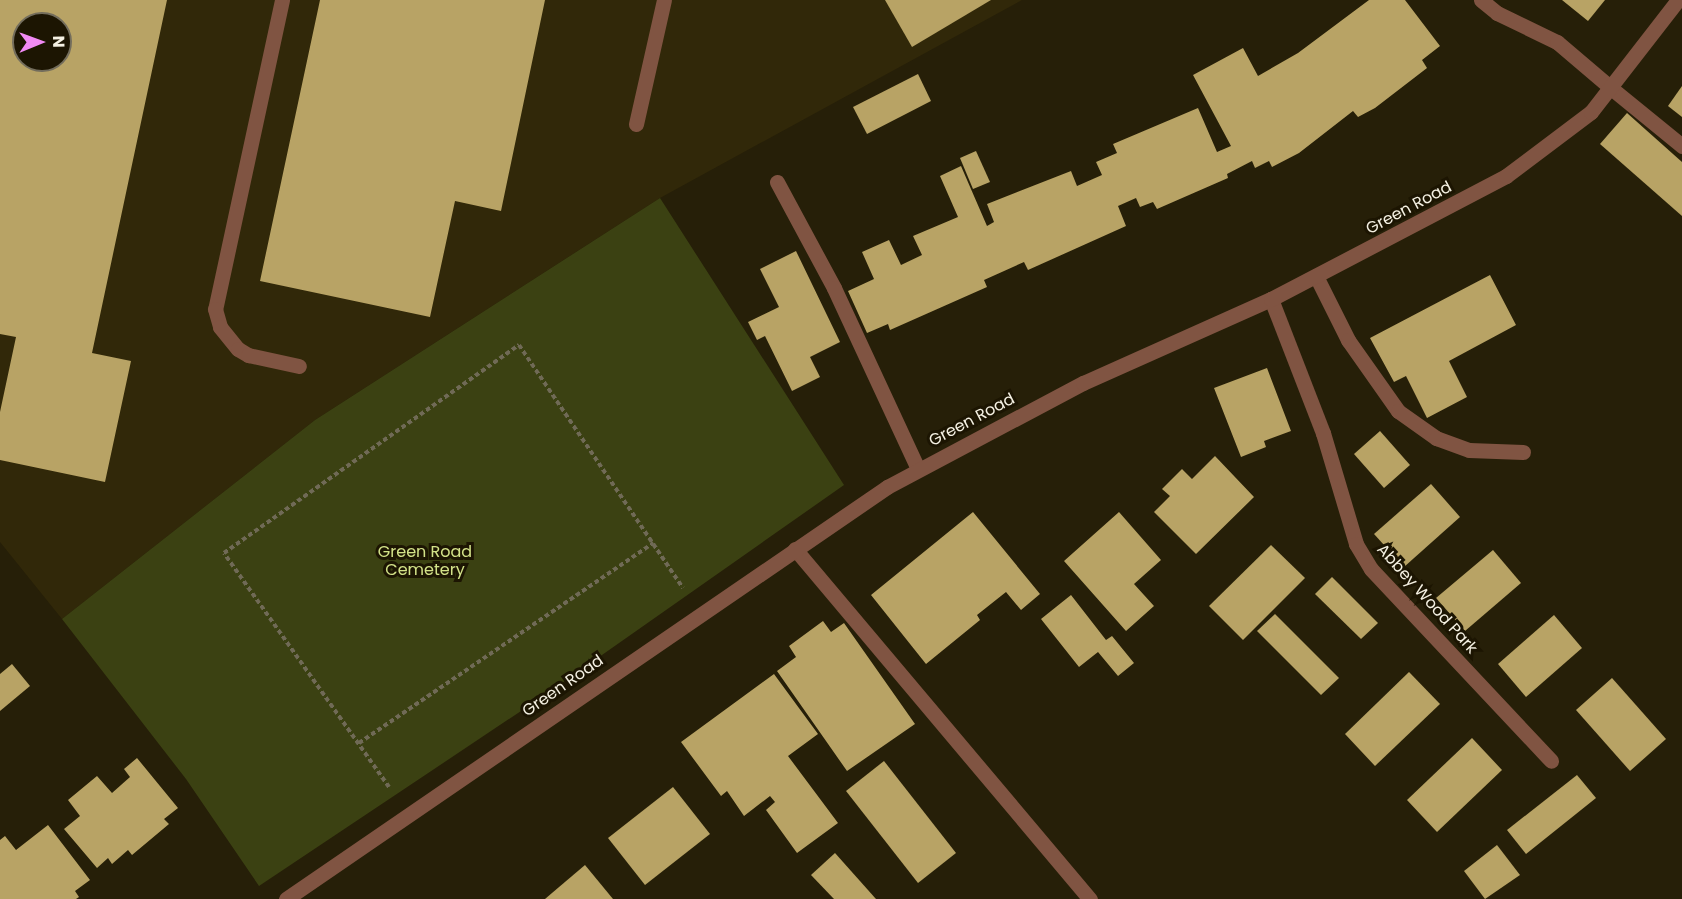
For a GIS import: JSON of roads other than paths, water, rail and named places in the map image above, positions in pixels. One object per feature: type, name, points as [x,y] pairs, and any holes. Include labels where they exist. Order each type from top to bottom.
[{"type":"street","points":[[282,0],[215,309],[220,327],[238,349],[248,355],[299,366]]},
{"type":"street","points":[[636,124],[664,0]]},
{"type":"street","points":[[1481,0],[1497,13],[1557,42],[1682,146]]},
{"type":"street","name":"Green Road","points":[[286,899],[795,549],[918,469],[1083,383],[1271,299],[1506,176],[1591,112],[1678,0]]},
{"type":"street","points":[[777,182],[834,288],[918,469]]},
{"type":"street","points":[[1316,276],[1348,340],[1398,411],[1436,438],[1469,450],[1523,452]]},
{"type":"street","name":"Abbey Wood Park","points":[[1271,299],[1323,433],[1356,544],[1371,569],[1551,761]]},
{"type":"street","points":[[795,549],[1090,899]]},
{"type":"park label","name":"Green Road Cemetery","points":[[425,561]]}]
